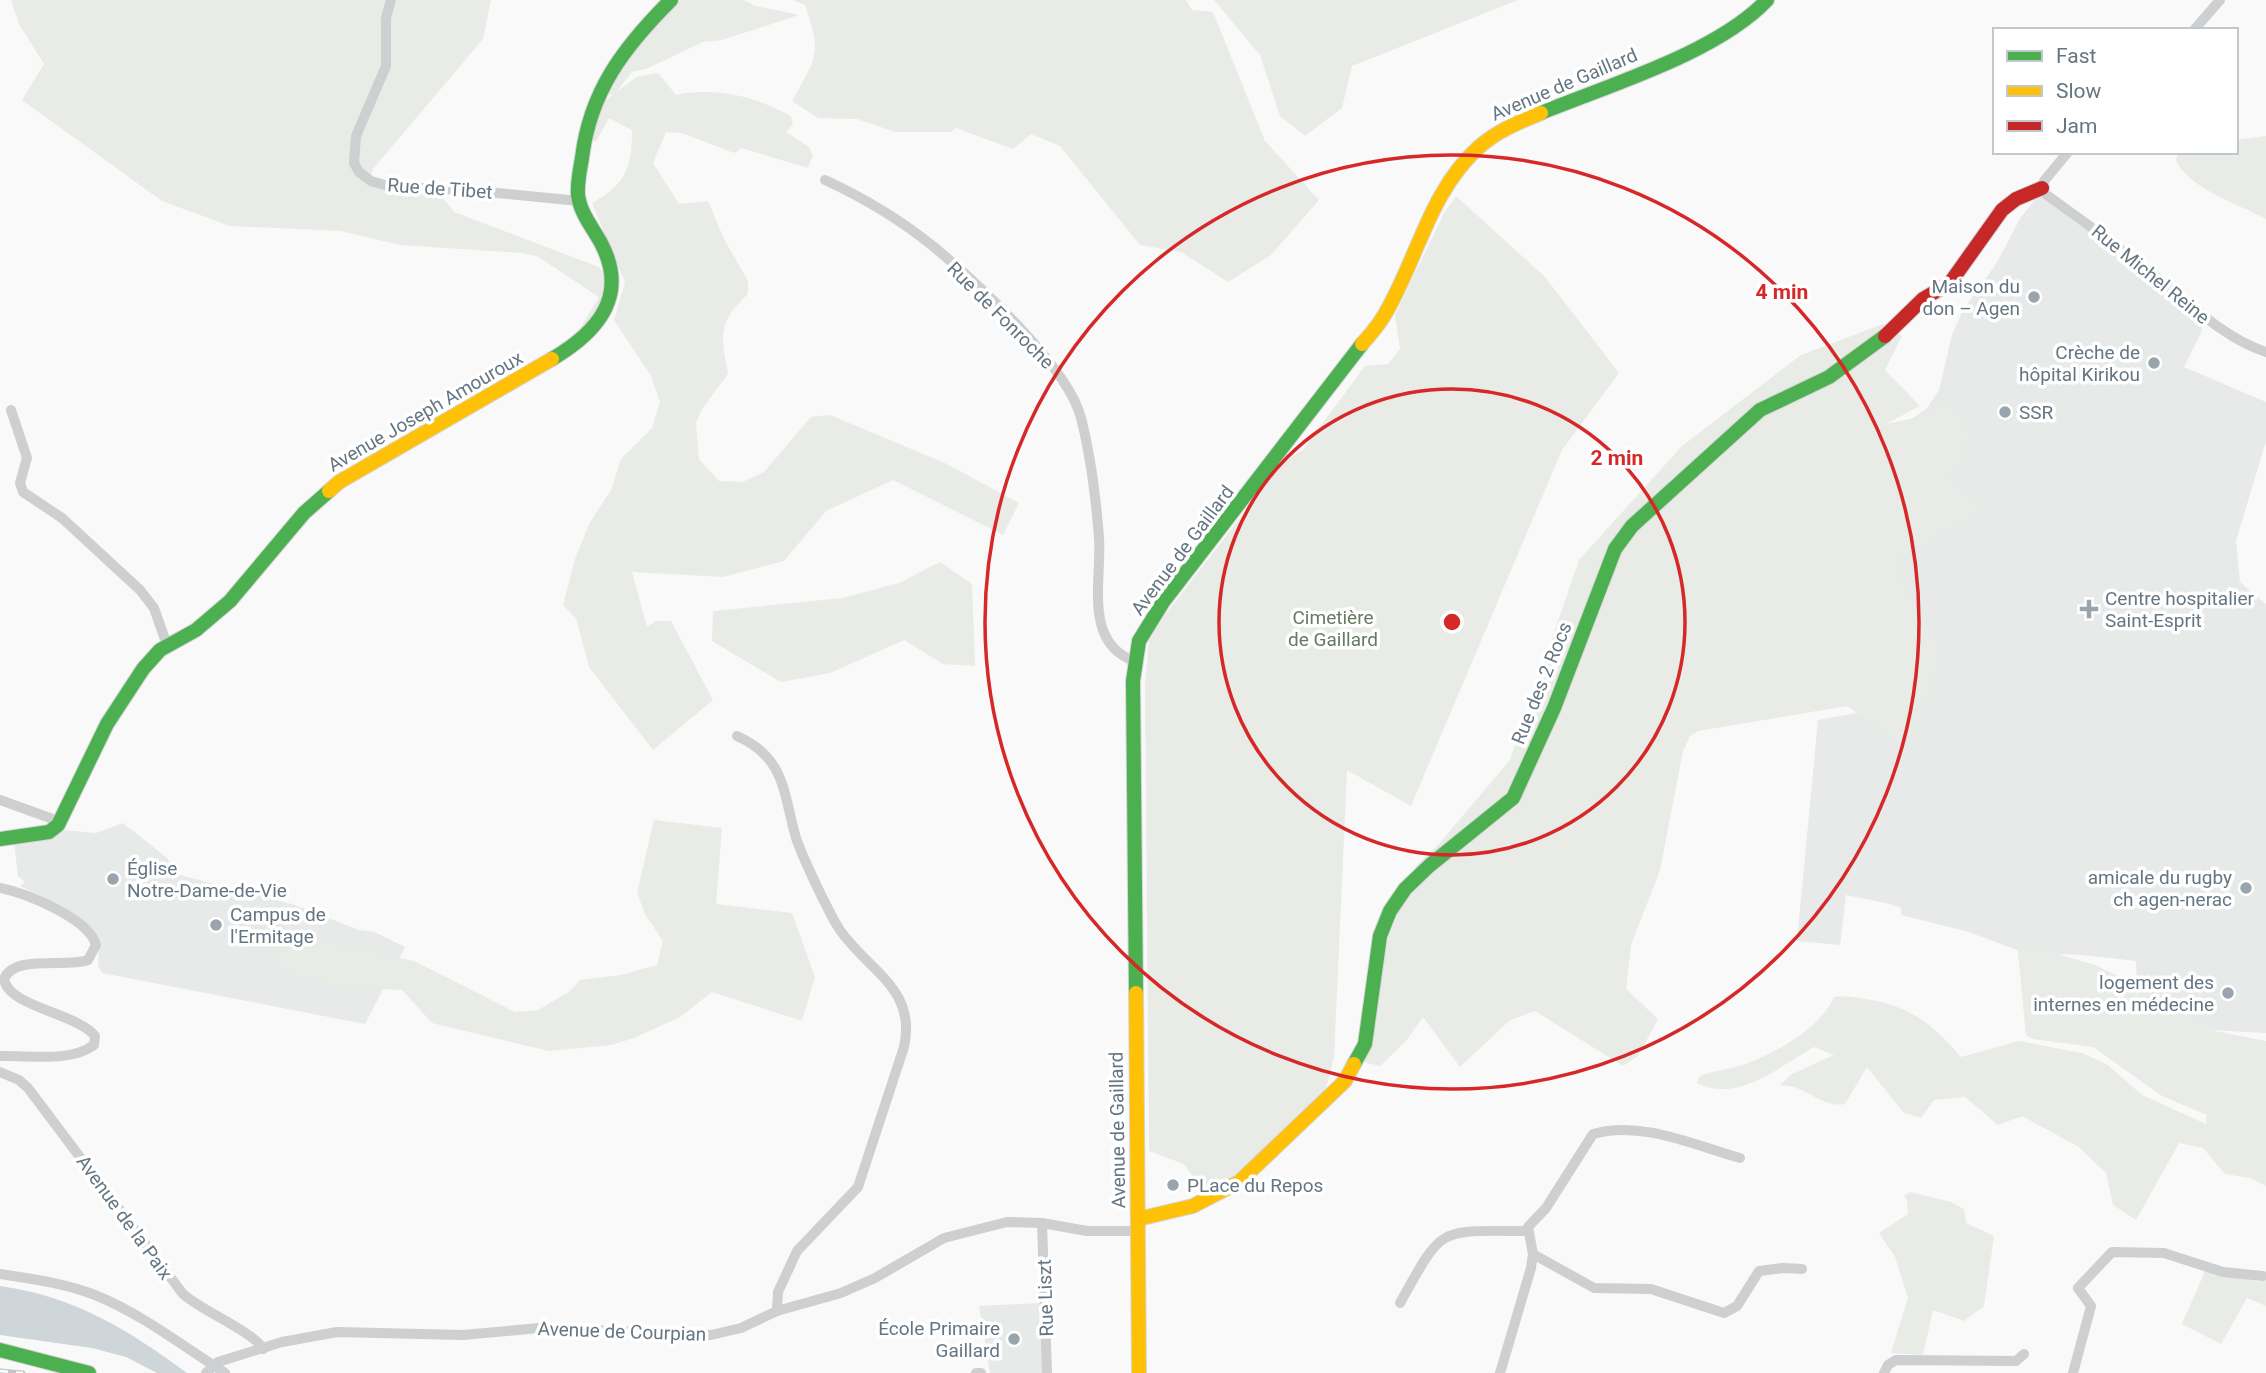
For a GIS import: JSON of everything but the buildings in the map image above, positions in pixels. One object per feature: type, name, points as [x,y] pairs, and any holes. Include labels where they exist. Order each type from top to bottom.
[{"type":"street","name":"Rue de Tibet","points":[[391,0],[386,18],[386,66],[356,136],[354,163],[359,172],[371,181],[388,186],[579,201]]},
{"type":"street","points":[[579,201],[586,128],[611,64],[671,0]]},
{"type":"street","name":"Avenue de Gaillard","points":[[1139,1373],[1132,819],[1134,661],[1145,629],[1384,316],[1403,282],[1442,188],[1474,148],[1506,128],[1716,40],[1747,21],[1767,0]]},
{"type":"street","points":[[2196,28],[2220,0]]},
{"type":"street","points":[[2042,188],[2047,176],[2066,154]]},
{"type":"street","name":"Rue de Fonroche","points":[[825,180],[868,203],[933,247],[1029,338],[1058,373],[1080,413],[1090,463],[1099,537],[1098,616],[1113,647],[1134,661]]},
{"type":"street","name":"Rue Michel Reine","points":[[2042,188],[2192,309],[2241,341],[2266,352]]},
{"type":"street","name":"Rue des 2 Rocs","points":[[1138,1225],[1193,1206],[1233,1185],[1325,1104],[1345,1081],[1365,1044],[1380,936],[1390,911],[1405,889],[1429,866],[1513,799],[1555,708],[1615,550],[1632,526],[1759,410],[1829,377],[1876,345],[1923,299],[1950,283],[2002,210],[2016,199],[2042,188]]},
{"type":"street","name":"Avenue Joseph Amouroux","points":[[61,822],[99,741],[127,691],[153,656],[167,645],[196,630],[230,601],[290,527],[331,488],[553,358],[590,328],[608,305],[615,283],[606,251],[579,201]]},
{"type":"street","points":[[11,410],[27,458],[20,483],[23,492],[62,518],[135,584],[154,608],[167,645]]},
{"type":"street","points":[[737,736],[763,750],[773,762],[788,799],[802,855],[822,896],[840,930],[878,969],[896,994],[907,1024],[904,1047],[858,1187],[797,1251],[778,1292],[776,1311]]},
{"type":"street","points":[[0,800],[61,822]]},
{"type":"street","points":[[0,839],[49,832],[61,822]]},
{"type":"street","points":[[0,888],[26,894],[63,914],[91,935],[96,945],[88,960],[20,965],[9,971],[5,979],[6,987],[22,999],[87,1026],[95,1036],[94,1045],[83,1051],[43,1056],[0,1056]]},
{"type":"street","name":"Avenue de la Paix","points":[[0,1072],[19,1080],[28,1088],[183,1294],[199,1308],[248,1335],[262,1349]]},
{"type":"street","points":[[1527,1231],[1551,1200],[1593,1134],[1623,1128],[1740,1158]]},
{"type":"street","name":"Avenue de Courpian","points":[[208,1369],[282,1342],[350,1331],[463,1335],[538,1328],[711,1335],[741,1328],[776,1311],[841,1293],[875,1278],[944,1238],[1007,1222],[1042,1223],[1087,1231],[1138,1225]]},
{"type":"street","name":"Rue Liszt","points":[[1042,1223],[1047,1373]]},
{"type":"street","points":[[1400,1303],[1429,1252],[1444,1236],[1461,1231],[1527,1231]]},
{"type":"street","points":[[1500,1373],[1533,1254],[1527,1231]]},
{"type":"street","points":[[2073,1373],[2091,1306],[2078,1288],[2112,1252],[2164,1253],[2223,1272],[2263,1276]]},
{"type":"street","points":[[1533,1254],[1594,1288],[1651,1289],[1724,1313],[1737,1306],[1759,1271],[1802,1269]]},
{"type":"street","points":[[0,1274],[58,1284],[96,1296],[140,1319],[208,1369],[225,1373]]},
{"type":"street","points":[[248,1335],[282,1342]]},
{"type":"street","points":[[0,1350],[89,1373]]},
{"type":"street","points":[[1884,1373],[1888,1365],[1896,1360],[2016,1362],[2024,1354]]},
{"type":"street","points":[[975,1373],[981,1373]]},
{"type":"shaded area","name":"Centre hospitalier Saint-Esprit","points":[[2039,195],[2109,245],[2177,300],[2202,326],[2184,367],[2266,402],[2266,441],[2236,541],[2240,582],[2266,604],[2266,1033],[2210,1030],[2177,1014],[2138,1011],[2136,961],[2025,953],[1969,932],[1901,915],[1901,908],[1890,904],[1846,895],[1840,945],[1797,941],[1818,720],[1868,711],[1847,439],[1913,418],[1927,408],[1939,390],[1952,335],[1963,310],[1996,264],[2021,217]]},
{"type":"shaded area","name":"Campus de l'Ermitage","points":[[123,823],[166,857],[180,875],[295,905],[359,930],[375,932],[405,947],[365,1024],[102,973],[98,966],[99,941],[91,927],[61,906],[20,886],[25,882],[18,876],[14,842],[48,839],[64,830],[96,833]]},
{"type":"shaded area","points":[[0,1286],[53,1298],[100,1317],[143,1342],[187,1373],[157,1373],[126,1357],[92,1348],[0,1335]]},
{"type":"shaded area","name":"École Primaire Gaillard","points":[[1041,1303],[1044,1373],[990,1373],[979,1306]]},
{"type":"green space","points":[[11,0],[491,0],[483,39],[373,169],[369,184],[390,192],[440,194],[454,212],[599,267],[608,282],[602,306],[573,340],[599,297],[537,256],[400,245],[341,231],[230,226],[162,201],[22,100],[44,64],[19,24]]},
{"type":"green space","points":[[677,0],[743,0],[756,6],[799,15],[722,40],[703,42],[648,68],[632,72],[616,92],[637,77],[658,73],[676,95],[706,92],[749,98],[791,116],[793,124],[786,132],[809,147],[813,155],[808,168],[742,148],[734,153],[682,133],[666,132],[653,163],[679,204],[708,201],[724,239],[748,281],[748,294],[731,313],[724,330],[728,374],[702,409],[696,423],[699,459],[719,481],[743,482],[764,472],[811,417],[830,415],[947,464],[1019,503],[1003,535],[893,480],[826,511],[784,561],[723,577],[632,572],[647,627],[656,621],[671,621],[713,700],[653,750],[589,667],[576,618],[563,605],[575,559],[589,524],[611,490],[621,459],[652,428],[660,402],[651,376],[614,320],[625,282],[592,203],[613,189],[625,174],[631,155],[632,130],[609,118],[596,142],[591,138],[598,106],[615,93],[603,97],[617,61]]},
{"type":"green space","points":[[793,0],[1186,0],[1192,10],[1213,12],[1265,141],[1319,200],[1271,255],[1228,282],[1181,252],[1140,245],[1060,146],[1031,134],[1013,149],[956,128],[950,132],[895,132],[857,119],[818,118],[792,101],[812,64],[815,45],[805,5]]},
{"type":"green space","points":[[1214,0],[1518,0],[1352,66],[1342,108],[1305,136],[1280,116],[1260,55]]},
{"type":"green space","points":[[2266,136],[2266,219],[2204,188],[2183,171],[2176,161],[2178,154],[2238,154],[2238,140]]},
{"type":"green space","name":"Cimetière de Gaillard","points":[[1456,196],[1545,277],[1619,373],[1562,450],[1411,806],[1347,770],[1334,1057],[1323,1100],[1241,1174],[1206,1196],[1184,1164],[1149,1151],[1145,683],[1149,641],[1158,624],[1285,460],[1302,451],[1365,366],[1388,364],[1400,349],[1395,315],[1444,213]]},
{"type":"green space","points":[[1883,324],[1902,336],[1885,370],[1920,406],[1886,424],[1924,416],[1947,401],[1964,421],[1968,436],[1967,459],[1944,476],[1985,511],[1900,556],[1903,582],[1941,652],[1911,748],[1847,706],[1698,731],[1690,736],[1683,751],[1660,870],[1631,945],[1626,989],[1658,1019],[1638,1056],[1623,1066],[1535,1011],[1510,1020],[1460,1067],[1423,1017],[1406,1041],[1380,1066],[1363,1062],[1388,939],[1416,866],[1438,845],[1510,760],[1579,560],[1682,446],[1801,355]]},
{"type":"green space","points":[[940,562],[972,584],[975,666],[943,664],[904,640],[830,673],[781,682],[712,641],[713,611],[843,598],[899,583]]},
{"type":"green space","points":[[654,820],[722,828],[716,904],[792,913],[815,977],[802,1021],[712,992],[680,1017],[634,1038],[611,1045],[549,1051],[432,1023],[402,990],[315,981],[284,970],[275,962],[280,951],[306,939],[414,961],[515,1012],[538,1010],[569,992],[580,980],[621,975],[657,965],[663,941],[645,914],[637,893]]},
{"type":"green space","points":[[2017,942],[2095,965],[2136,985],[2138,1011],[2177,1014],[2210,1030],[2266,1041],[2266,1186],[2250,1178],[2225,1174],[2203,1148],[2179,1143],[2136,1220],[2113,1205],[2106,1173],[2079,1147],[2022,1116],[1998,1125],[1965,1097],[1934,1100],[1921,1118],[1903,1112],[1867,1067],[1845,1104],[1828,1103],[1796,1088],[1779,1086],[1792,1074],[1834,1055],[1814,1047],[1773,1072],[1743,1086],[1727,1089],[1697,1083],[1700,1076],[1748,1063],[1785,1045],[1820,1018],[1834,997],[1850,996],[1882,1002],[1920,1018],[1961,1057],[2019,1041],[2082,1053],[2108,1065],[2142,1095],[2206,1124],[2207,1115],[2162,1096],[2093,1047],[2033,1039],[2026,1035]]},
{"type":"green space","points":[[1910,1192],[1951,1202],[1964,1209],[1966,1223],[1994,1236],[1984,1306],[1964,1321],[1933,1310],[1923,1355],[1891,1353],[1908,1298],[1895,1257],[1879,1233],[1908,1214],[1904,1196]]},
{"type":"green space","points":[[2206,1269],[2260,1282],[2266,1277],[2266,1306],[2247,1298],[2221,1344],[2182,1324]]},
{"type":"railway","points":[[0,1371],[23,1373]]},
{"type":"traffic: fast","points":[[552,359],[583,337],[595,324],[610,296],[612,280],[609,262],[584,214],[578,195],[586,134],[593,112],[601,91],[624,53],[671,0]]},
{"type":"traffic: fast","points":[[1541,113],[1691,52],[1746,19],[1767,0]]},
{"type":"traffic: fast","points":[[1354,1064],[1365,1044],[1380,936],[1390,911],[1405,889],[1429,866],[1513,798],[1554,708],[1615,549],[1632,526],[1760,410],[1829,377],[1885,336]]},
{"type":"traffic: fast","points":[[1136,993],[1133,681],[1139,641],[1163,602],[1362,344]]},
{"type":"traffic: fast","points":[[0,839],[49,832],[58,825],[107,724],[143,669],[160,650],[196,630],[230,601],[304,513],[329,491]]},
{"type":"traffic: fast","points":[[0,1350],[89,1373]]},
{"type":"traffic: slow","points":[[1362,344],[1385,314],[1436,205],[1462,165],[1493,136],[1541,113]]},
{"type":"traffic: slow","points":[[329,491],[339,482],[552,359]]},
{"type":"traffic: slow","points":[[1136,993],[1139,1373]]},
{"type":"traffic: slow","points":[[1138,1219],[1193,1206],[1239,1182],[1345,1081],[1354,1064]]},
{"type":"traffic: jam","points":[[1885,336],[1923,299],[1950,283],[2002,210],[2016,199],[2042,188]]},
{"type":"place","name":"Maison du don – Agen","points":[[2034,297]]},
{"type":"place","name":"Crèche de hôpital Kirikou","points":[[2154,363]]},
{"type":"place","name":"SSR","points":[[2005,412]]},
{"type":"place","name":"Centre hospitalier Saint-Esprit","points":[[2089,609]]},
{"type":"place","name":"Église Notre-Dame-de-Vie","points":[[113,879]]},
{"type":"place","name":"amicale du rugby ch agen-nerac","points":[[2246,888]]},
{"type":"place","name":"Campus de l'Ermitage","points":[[216,925]]},
{"type":"place","name":"logement des internes en médecine","points":[[2228,993]]},
{"type":"place","name":"PLace du Repos","points":[[1173,1185]]},
{"type":"place","name":"École Primaire Gaillard","points":[[1014,1339]]}]
